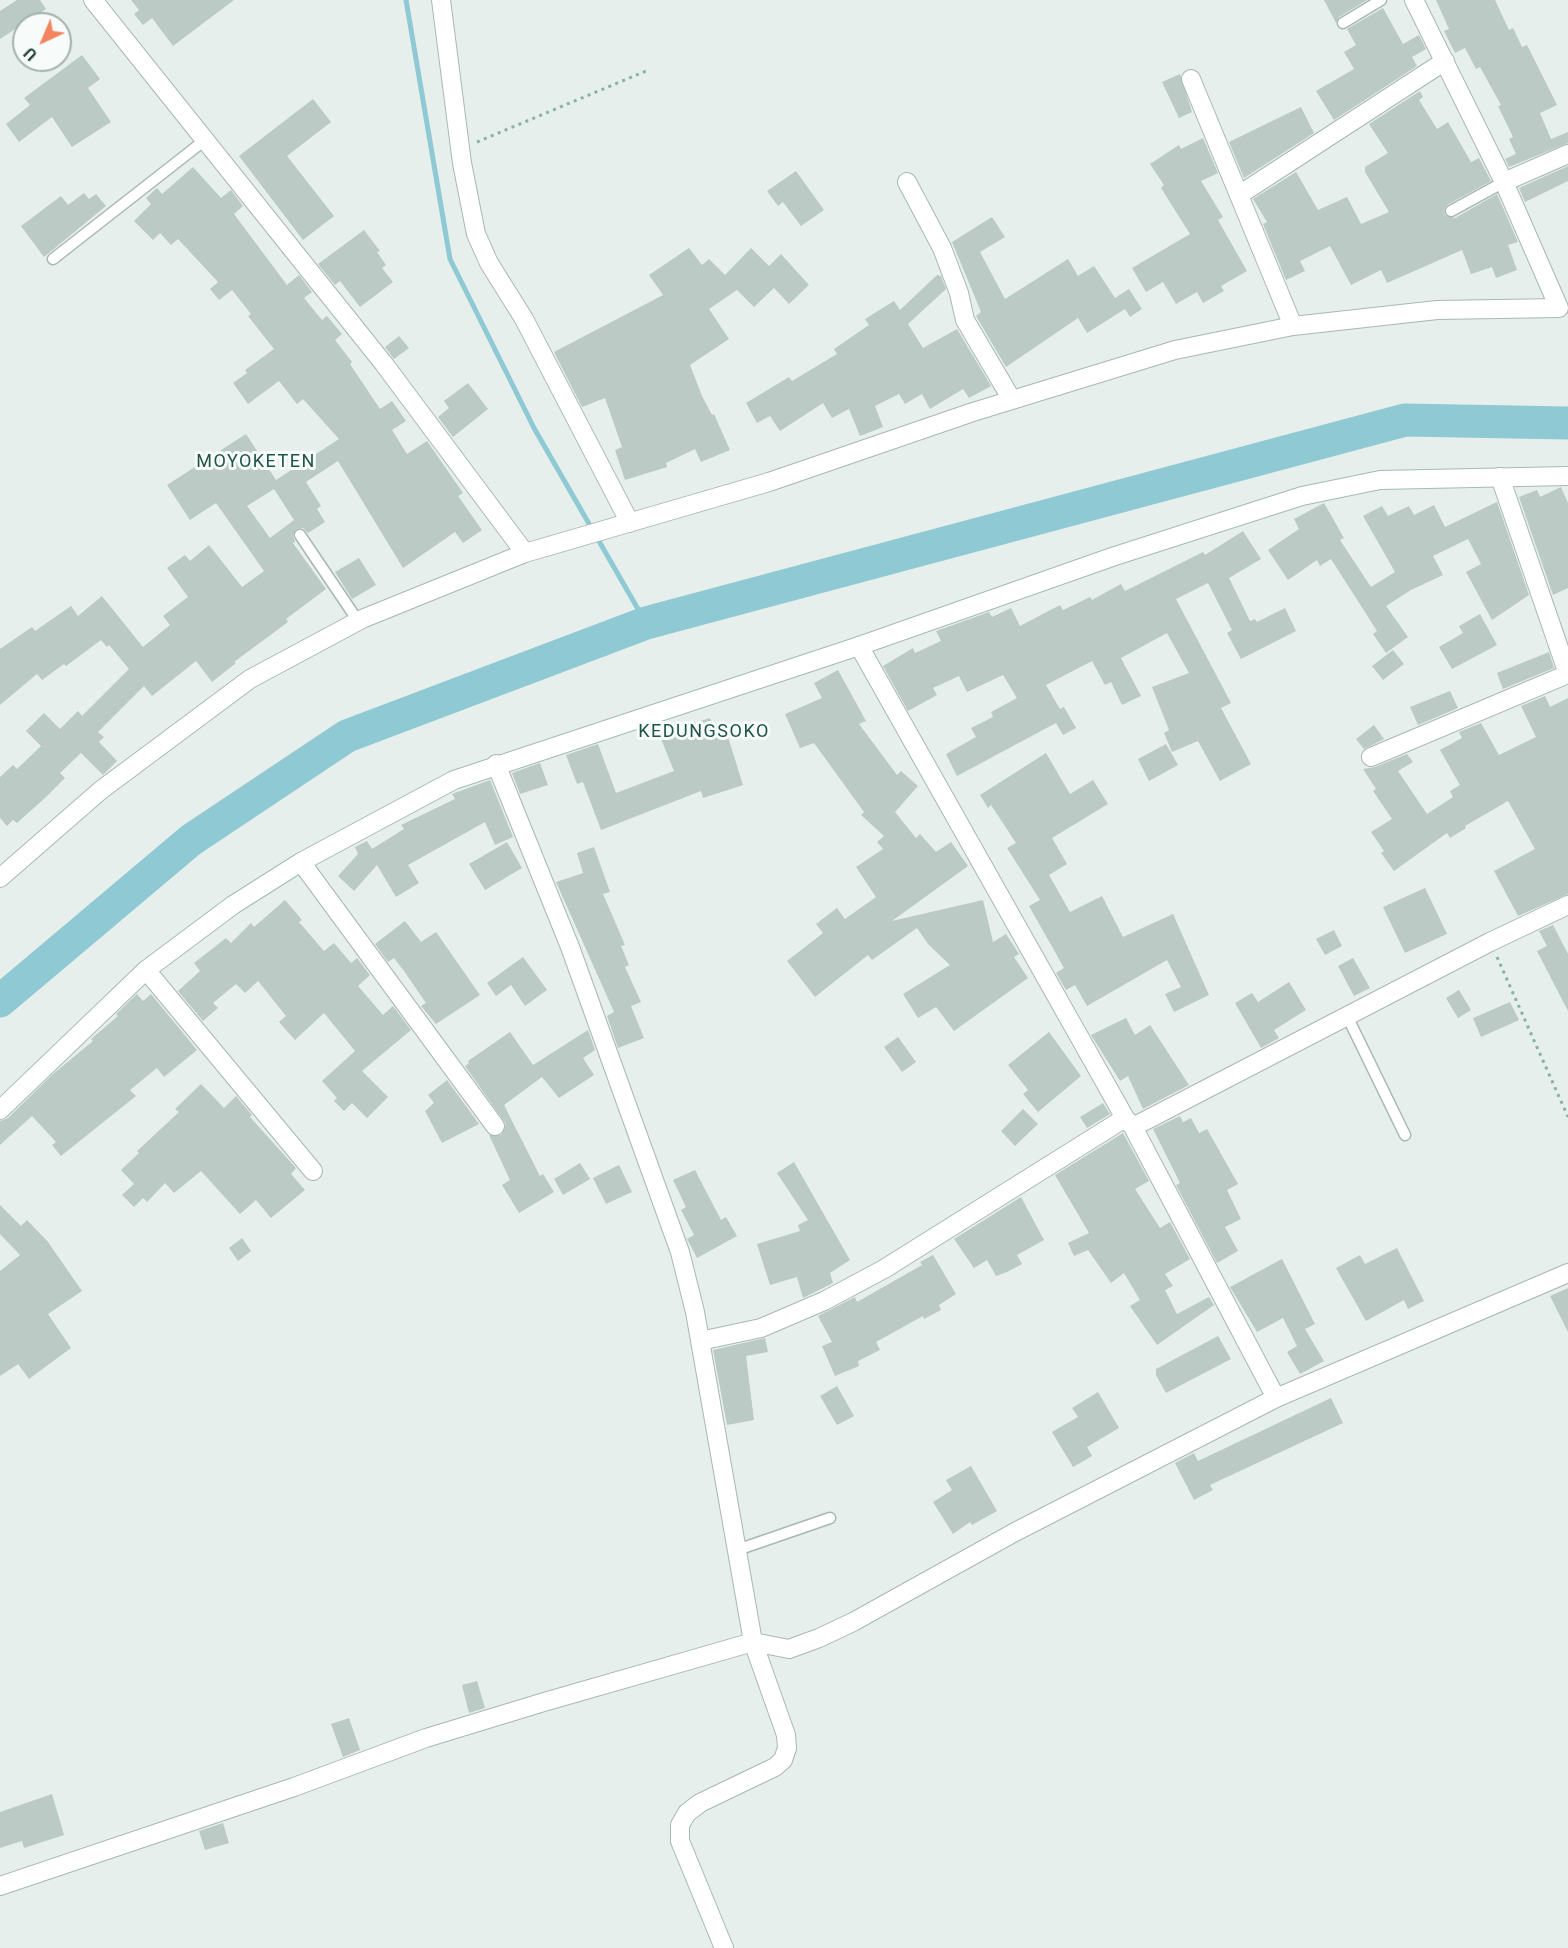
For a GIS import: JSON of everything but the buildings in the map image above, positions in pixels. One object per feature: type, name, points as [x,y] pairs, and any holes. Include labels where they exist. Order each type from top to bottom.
[{"type":"street","points":[[93,0],[384,364],[525,553]]},
{"type":"street","points":[[441,0],[460,152],[471,216],[482,249],[524,319],[626,524]]},
{"type":"street","points":[[0,878],[101,790],[214,704],[284,659],[358,621],[525,553],[769,482],[1012,400],[1176,350],[1293,326],[1437,310],[1563,308],[1446,61],[1414,0]]},
{"type":"street","points":[[1239,195],[1446,61]]},
{"type":"street","points":[[1191,79],[1293,326]]},
{"type":"street","points":[[1504,182],[1568,154]]},
{"type":"street","points":[[907,182],[942,248],[959,293],[965,320],[1012,400]]},
{"type":"street","points":[[0,1110],[146,970],[233,905],[301,862],[454,780],[496,764],[859,646],[1115,556],[1302,496],[1380,480],[1568,476]]},
{"type":"street","points":[[1371,756],[1568,674],[1500,477]]},
{"type":"street","points":[[859,646],[1129,1122],[1276,1398]]},
{"type":"street","points":[[496,764],[570,947],[660,1189],[680,1252],[700,1341],[753,1642],[786,1736],[787,1748],[783,1760],[775,1767],[699,1803],[687,1813],[680,1825],[680,1841],[724,1948]]},
{"type":"street","points":[[301,862],[495,1126]]},
{"type":"street","points":[[700,1341],[761,1328],[824,1301],[884,1269],[1129,1122],[1568,905]]},
{"type":"street","points":[[146,970],[313,1171]]},
{"type":"street","points":[[0,1886],[294,1787],[426,1738],[753,1642],[789,1649],[836,1630],[1015,1532],[1276,1398],[1568,1273]]},
{"type":"lane","points":[[1343,23],[1381,0]]},
{"type":"lane","points":[[53,259],[205,140]]},
{"type":"lane","points":[[1451,210],[1504,182]]},
{"type":"lane","points":[[300,535],[358,621]]},
{"type":"lane","points":[[1347,1016],[1405,1135]]},
{"type":"lane","points":[[737,1550],[830,1518]]},
{"type":"path","points":[[460,152],[500,131],[646,71]]},
{"type":"path","points":[[1490,942],[1568,1117]]},
{"type":"waterway","points":[[406,0],[450,259],[534,428],[646,623]]},
{"type":"waterway","points":[[0,1001],[191,840],[347,736],[646,623],[1405,420],[1568,423]]},
{"type":"district","name":"MOYOKETEN","points":[[256,462]]},
{"type":"district","name":"KEDUNGSOKO","points":[[704,732]]}]
